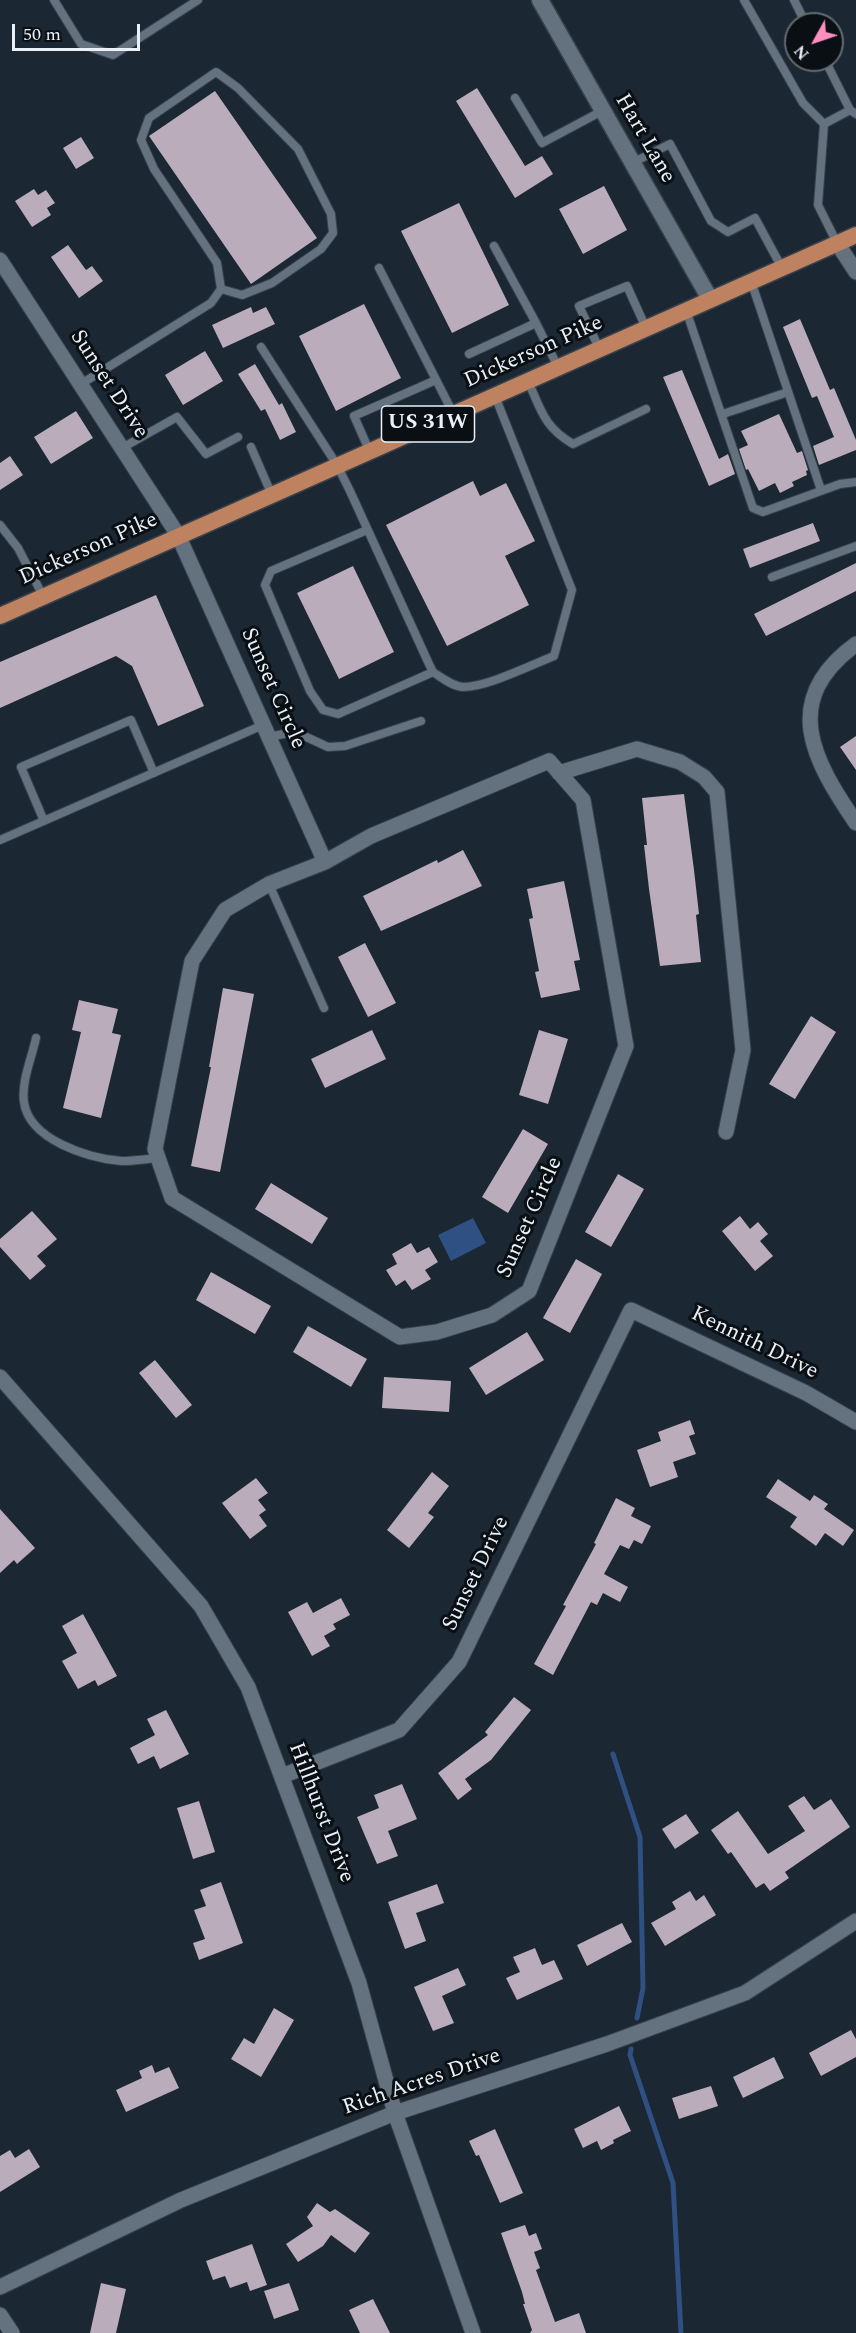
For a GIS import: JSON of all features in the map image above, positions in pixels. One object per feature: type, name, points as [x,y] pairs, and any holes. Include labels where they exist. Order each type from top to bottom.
[{"type":"main road","name":"Hart Lane","points":[[540,0],[710,299]]},
{"type":"main road","name":"Dickerson Pike","points":[[0,616],[271,493],[856,234]]},
{"type":"street","points":[[837,243],[856,272]]},
{"type":"street","name":"Sunset Drive","points":[[0,260],[178,535]]},
{"type":"street","name":"Sunset Circle","points":[[178,535],[325,862]]},
{"type":"street","points":[[856,644],[830,666],[818,686],[812,705],[810,728],[815,753],[831,785],[856,824]]},
{"type":"street","points":[[559,773],[637,749],[680,762],[704,777],[717,792],[743,1050],[726,1132]]},
{"type":"street","name":"Sunset Circle","points":[[549,761],[559,773],[583,800],[626,1046],[529,1291],[492,1315],[436,1332],[400,1337],[172,1198],[155,1149],[192,961],[225,909],[269,884],[325,862],[371,836],[549,761]]},
{"type":"street","name":"Sunset Drive","points":[[282,1776],[399,1730],[459,1662],[631,1310]]},
{"type":"street","name":"Kennith Drive","points":[[631,1310],[806,1393],[856,1422]]},
{"type":"street","name":"Hillhurst Drive","points":[[0,1377],[201,1605],[248,1687],[359,1983],[395,2113],[473,2333]]},
{"type":"street","name":"Rich Acres Drive","points":[[0,2287],[180,2200],[395,2113],[607,2043],[745,1993],[856,1921]]},
{"type":"street","points":[[0,2315],[12,2333]]},
{"type":"lane","points":[[54,0],[81,44],[113,55],[198,0]]},
{"type":"lane","points":[[744,0],[803,103],[824,124],[818,205],[837,243]]},
{"type":"lane","points":[[81,384],[211,303],[221,289],[217,263],[154,169],[141,141],[149,117],[216,72],[238,88],[298,149],[331,214],[333,233],[321,249],[272,283],[242,295],[221,289]]},
{"type":"lane","points":[[824,124],[853,112],[831,72]]},
{"type":"lane","points":[[514,98],[542,143],[602,111]]},
{"type":"lane","points":[[632,163],[670,144],[711,221],[728,232],[755,218],[782,267]]},
{"type":"lane","points":[[494,246],[558,367]]},
{"type":"lane","points":[[379,268],[453,413]]},
{"type":"lane","points":[[751,281],[821,490]]},
{"type":"lane","points":[[599,348],[579,306],[627,286],[646,328]]},
{"type":"lane","points":[[686,310],[753,508],[763,512],[821,490],[856,482]]},
{"type":"lane","points":[[469,354],[536,322]]},
{"type":"lane","points":[[261,347],[337,465],[433,672],[450,683],[463,687],[487,682],[554,656],[572,590],[494,395]]},
{"type":"lane","points":[[369,450],[354,416],[436,380]]},
{"type":"lane","points":[[527,380],[548,424],[573,444],[646,409]]},
{"type":"lane","points":[[723,414],[788,392]]},
{"type":"lane","points":[[122,448],[177,417],[206,454],[237,437]]},
{"type":"lane","points":[[251,447],[271,493]]},
{"type":"lane","points":[[0,525],[21,554],[43,596]]},
{"type":"lane","points":[[367,530],[272,571],[265,585],[310,691],[323,710],[338,714],[433,672]]},
{"type":"lane","points":[[772,577],[856,546]]},
{"type":"lane","points":[[45,821],[21,767],[131,720],[154,772]]},
{"type":"lane","points":[[0,840],[154,772],[265,731],[302,735],[328,747],[345,746],[421,721]]},
{"type":"lane","points":[[269,884],[324,1008]]},
{"type":"lane","points":[[36,1038],[24,1089],[24,1103],[34,1124],[51,1140],[84,1153],[121,1161],[158,1158]]},
{"type":"water","points":[[473,1218],[486,1243],[451,1261],[438,1235]]},
{"type":"building","points":[[477,88],[525,166],[542,156],[553,174],[515,198],[456,101]]},
{"type":"building","points":[[215,91],[317,238],[251,284],[149,136]]},
{"type":"building","points":[[81,137],[94,158],[76,169],[63,148]]},
{"type":"building","points":[[604,186],[627,230],[583,254],[559,209]]},
{"type":"building","points":[[34,189],[38,195],[46,190],[55,203],[47,208],[51,215],[32,227],[15,201]]},
{"type":"building","points":[[459,203],[509,305],[452,333],[401,231]]},
{"type":"building","points":[[68,245],[86,270],[92,266],[103,281],[79,298],[51,257]]},
{"type":"building","points":[[364,304],[401,378],[336,411],[299,336]]},
{"type":"building","points":[[251,307],[253,313],[266,307],[275,324],[223,348],[212,325]]},
{"type":"building","points":[[800,319],[830,390],[834,388],[856,440],[856,450],[819,465],[813,446],[834,437],[817,396],[812,398],[783,327]]},
{"type":"building","points":[[205,351],[223,381],[183,405],[165,375]]},
{"type":"building","points":[[255,364],[279,405],[282,403],[296,432],[280,440],[265,409],[261,411],[238,374]]},
{"type":"building","points":[[682,370],[719,459],[728,454],[735,474],[709,486],[663,377]]},
{"type":"building","points":[[76,411],[93,438],[51,464],[34,437]]},
{"type":"building","points":[[779,414],[797,453],[802,451],[808,470],[807,475],[792,482],[794,486],[780,493],[775,483],[759,491],[748,469],[746,470],[739,449],[748,445],[741,431]]},
{"type":"building","points":[[10,456],[23,475],[0,490],[0,463]]},
{"type":"building","points":[[473,481],[480,496],[506,483],[535,541],[505,556],[529,605],[447,646],[386,525]]},
{"type":"building","points":[[813,523],[820,541],[750,568],[743,549]]},
{"type":"building","points":[[856,563],[856,591],[766,636],[754,614]]},
{"type":"building","points":[[353,566],[394,652],[339,679],[297,593]]},
{"type":"building","points":[[156,595],[204,706],[158,726],[132,666],[116,656],[0,708],[0,662]]},
{"type":"building","points":[[856,736],[856,770],[840,747]]},
{"type":"building","points":[[684,794],[699,914],[696,915],[701,962],[660,966],[644,845],[647,845],[642,798]]},
{"type":"building","points":[[463,850],[482,886],[381,931],[363,896]]},
{"type":"building","points":[[564,881],[580,960],[574,961],[580,990],[541,998],[535,972],[539,971],[529,919],[533,918],[527,889]]},
{"type":"building","points":[[365,943],[396,1003],[368,1017],[338,957]]},
{"type":"building","points":[[223,988],[254,994],[220,1172],[191,1166],[211,1067],[209,1067]]},
{"type":"building","points":[[79,1000],[118,1009],[112,1033],[121,1035],[101,1118],[63,1108],[81,1032],[72,1030]]},
{"type":"building","points":[[811,1016],[836,1032],[795,1099],[769,1084]]},
{"type":"building","points":[[372,1030],[386,1059],[325,1088],[311,1059]]},
{"type":"building","points":[[539,1030],[568,1039],[548,1104],[519,1095]]},
{"type":"building","points":[[523,1129],[548,1144],[508,1213],[482,1197]]},
{"type":"building","points":[[618,1174],[644,1189],[611,1247],[585,1232]]},
{"type":"building","points":[[271,1183],[328,1218],[312,1244],[255,1209]]},
{"type":"building","points":[[32,1211],[57,1239],[37,1256],[46,1266],[30,1280],[0,1247],[0,1239]]},
{"type":"building","points":[[740,1216],[750,1229],[758,1222],[768,1234],[760,1241],[773,1256],[755,1271],[722,1231]]},
{"type":"building","points":[[411,1243],[417,1253],[429,1247],[438,1262],[425,1270],[431,1279],[412,1290],[405,1280],[396,1286],[386,1270],[397,1264],[392,1254]]},
{"type":"building","points":[[576,1259],[602,1274],[570,1333],[543,1318]]},
{"type":"building","points":[[211,1272],[271,1306],[255,1334],[196,1300]]},
{"type":"building","points":[[308,1326],[367,1359],[351,1387],[293,1352]]},
{"type":"building","points":[[527,1332],[544,1360],[486,1395],[469,1368]]},
{"type":"building","points":[[155,1360],[192,1405],[176,1418],[139,1373]]},
{"type":"building","points":[[384,1377],[451,1381],[449,1412],[382,1408]]},
{"type":"building","points":[[690,1420],[695,1434],[689,1436],[696,1454],[673,1462],[678,1477],[650,1487],[637,1450],[661,1441],[658,1432]]},
{"type":"building","points":[[432,1472],[449,1486],[428,1513],[434,1517],[409,1548],[387,1530]]},
{"type":"building","points":[[256,1478],[268,1493],[258,1500],[266,1510],[259,1515],[267,1526],[250,1539],[222,1503]]},
{"type":"building","points":[[778,1479],[810,1501],[814,1495],[828,1504],[824,1509],[854,1530],[843,1546],[825,1533],[816,1546],[790,1527],[797,1517],[766,1497]]},
{"type":"building","points":[[616,1498],[635,1508],[631,1516],[651,1526],[642,1544],[634,1540],[629,1549],[620,1545],[604,1574],[628,1587],[620,1602],[603,1593],[597,1605],[591,1602],[553,1675],[534,1664],[566,1606],[563,1605],[596,1544],[594,1543]]},
{"type":"building","points":[[0,1509],[35,1548],[17,1564],[14,1560],[0,1573]]},
{"type":"building","points":[[341,1598],[350,1615],[333,1624],[336,1629],[324,1636],[330,1646],[312,1656],[288,1612],[307,1602],[313,1613]]},
{"type":"building","points":[[83,1614],[117,1676],[98,1686],[95,1680],[78,1689],[62,1661],[77,1653],[62,1626]]},
{"type":"building","points":[[514,1697],[531,1710],[491,1760],[465,1779],[472,1789],[458,1800],[438,1773],[488,1735],[485,1732]]},
{"type":"building","points":[[166,1710],[189,1754],[160,1769],[154,1756],[138,1764],[130,1748],[155,1735],[147,1719]]},
{"type":"building","points":[[402,1784],[417,1819],[388,1831],[398,1856],[377,1864],[357,1817],[379,1808],[374,1795]]},
{"type":"building","points":[[804,1796],[814,1810],[831,1799],[850,1827],[785,1872],[789,1878],[770,1891],[764,1883],[756,1888],[731,1852],[728,1854],[711,1830],[738,1811],[768,1854],[805,1831],[788,1806]]},
{"type":"building","points":[[199,1801],[215,1852],[193,1859],[177,1808]]},
{"type":"building","points":[[686,1814],[699,1833],[675,1849],[662,1829]]},
{"type":"building","points":[[221,1882],[243,1943],[199,1960],[193,1943],[205,1939],[194,1910],[206,1906],[200,1890]]},
{"type":"building","points":[[437,1884],[444,1903],[416,1913],[426,1941],[405,1949],[388,1902]]},
{"type":"building","points":[[690,1891],[696,1901],[704,1895],[716,1915],[665,1946],[651,1923],[676,1909],[672,1902]]},
{"type":"building","points":[[622,1923],[632,1942],[587,1966],[577,1945]]},
{"type":"building","points":[[535,1948],[542,1965],[554,1960],[563,1979],[517,2000],[506,1978],[520,1972],[513,1957]]},
{"type":"building","points":[[458,1968],[466,1985],[442,1996],[454,2023],[433,2031],[414,1987]]},
{"type":"building","points":[[274,2008],[294,2020],[261,2077],[231,2059],[244,2038],[254,2044]]},
{"type":"building","points":[[851,2030],[856,2039],[856,2057],[821,2076],[809,2053]]},
{"type":"building","points":[[774,2057],[784,2078],[743,2098],[733,2077]]},
{"type":"building","points":[[152,2065],[155,2073],[169,2067],[179,2088],[126,2112],[116,2090],[142,2078],[139,2071]]},
{"type":"building","points":[[711,2086],[718,2106],[679,2119],[672,2098]]},
{"type":"building","points":[[619,2106],[631,2131],[613,2140],[614,2143],[601,2150],[597,2141],[583,2148],[574,2129]]},
{"type":"building","points":[[495,2129],[523,2193],[500,2203],[479,2155],[476,2156],[469,2141]]},
{"type":"building","points":[[29,2149],[40,2167],[0,2192],[0,2156],[10,2150],[15,2158]]},
{"type":"building","points":[[317,2203],[330,2212],[335,2209],[370,2233],[355,2253],[331,2235],[323,2246],[298,2262],[286,2244],[313,2226],[307,2217]]},
{"type":"building","points":[[525,2225],[529,2236],[536,2233],[542,2249],[534,2252],[540,2268],[536,2270],[555,2322],[579,2313],[586,2333],[530,2333],[532,2330],[523,2304],[525,2304],[522,2292],[501,2233]]},
{"type":"building","points":[[252,2244],[267,2285],[250,2291],[247,2282],[230,2288],[225,2276],[213,2280],[206,2261]]},
{"type":"building","points":[[101,2283],[126,2289],[116,2333],[90,2333]]},
{"type":"building","points":[[289,2283],[299,2310],[274,2319],[264,2291]]},
{"type":"building","points":[[373,2299],[390,2333],[360,2333],[349,2310]]},
{"type":"waterway","points":[[613,1754],[640,1837],[643,1988],[637,2018]]},
{"type":"waterway","points":[[631,2049],[630,2055],[673,2183],[681,2333]]}]
